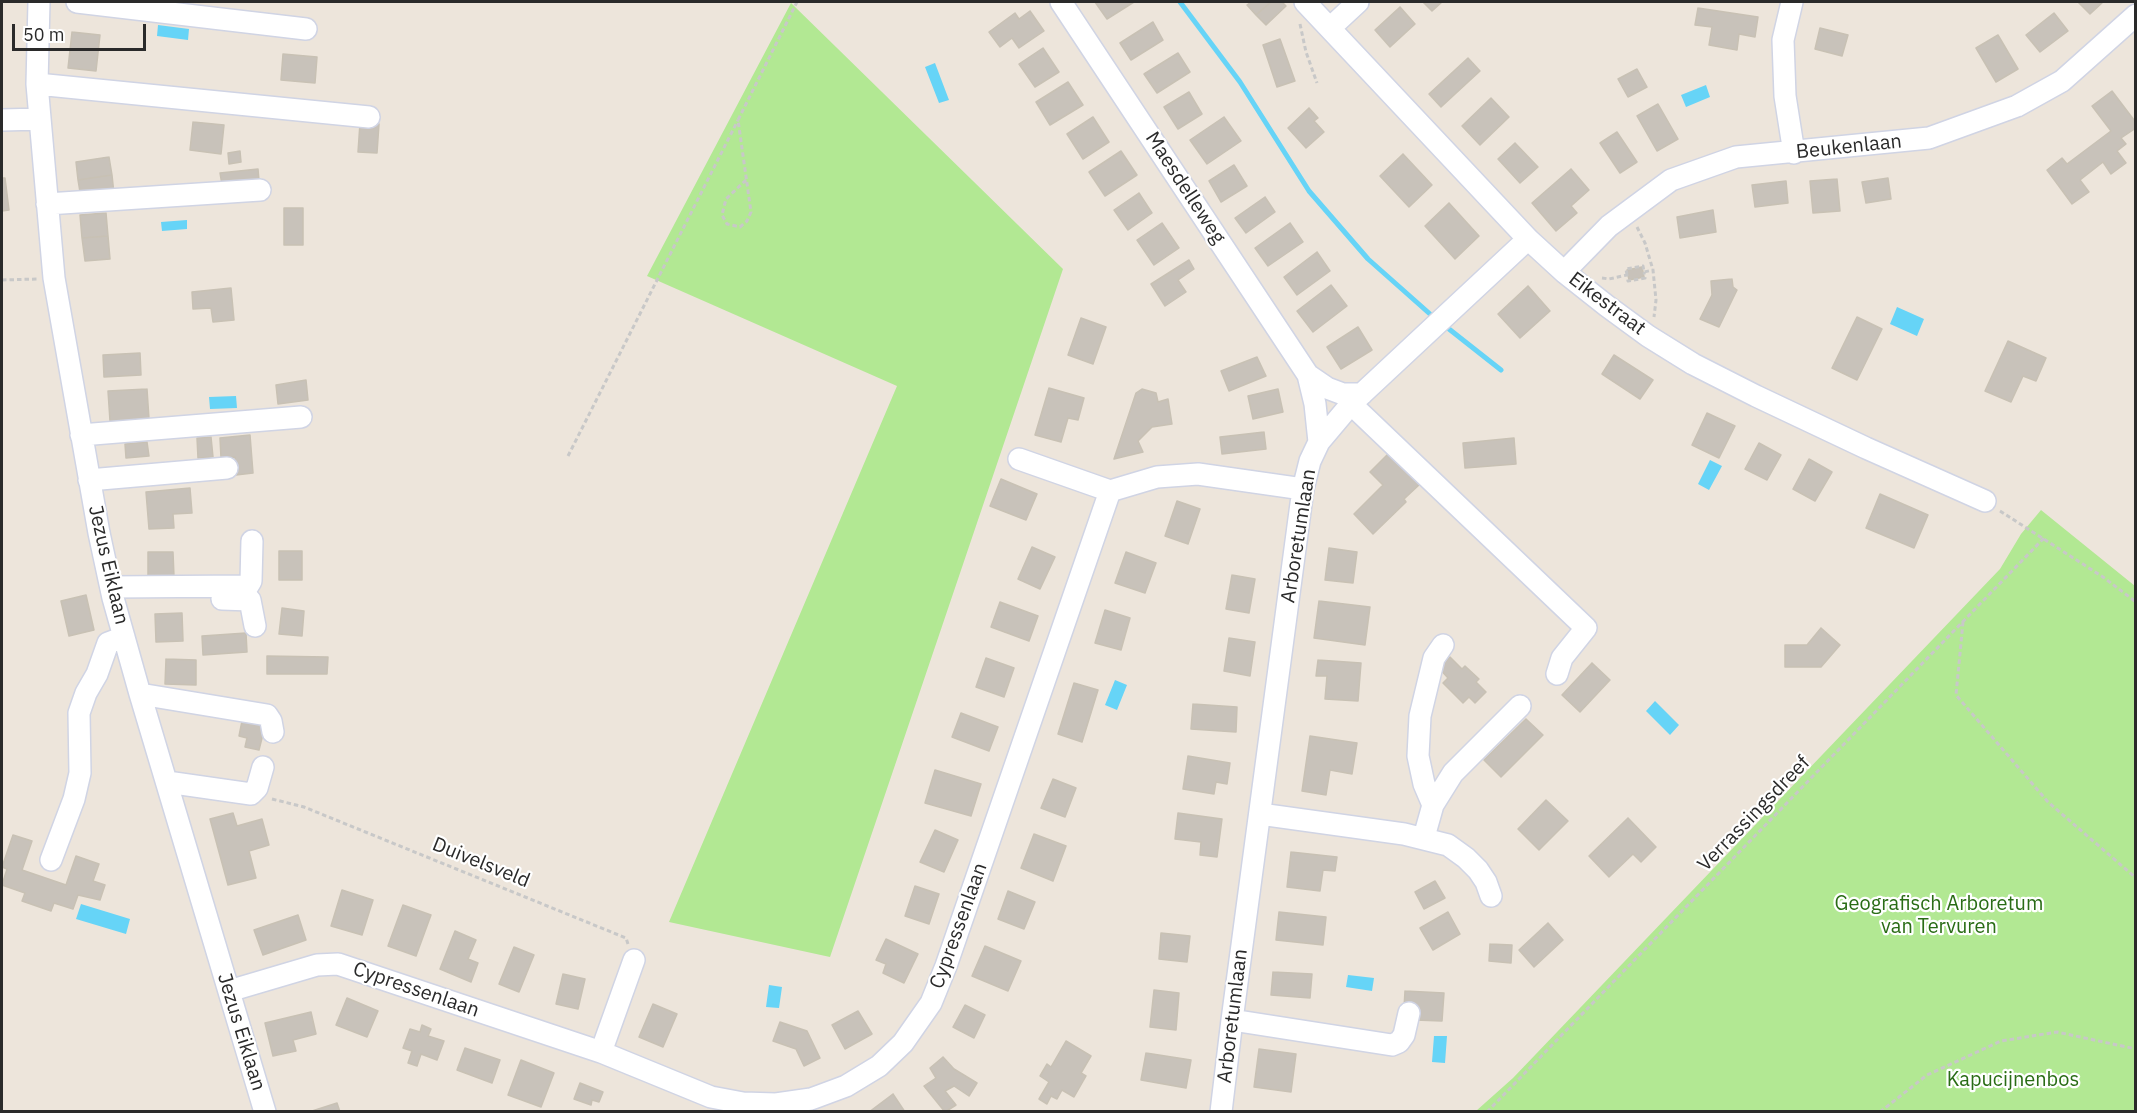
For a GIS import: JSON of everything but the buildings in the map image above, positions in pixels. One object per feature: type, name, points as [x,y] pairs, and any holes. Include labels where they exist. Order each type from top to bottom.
[{"type":"street","name":"Jezus Eiklaan","points":[[39,2],[37,84],[54,278],[89,480],[112,592],[124,637],[265,1112]]},
{"type":"street","points":[[77,2],[306,28]]},
{"type":"street","name":"Maesdelleweg","points":[[1061,2],[1308,375],[1320,442]]},
{"type":"street","points":[[1330,28],[1358,2]]},
{"type":"street","points":[[1792,2],[1783,40],[1785,96],[1794,153]]},
{"type":"street","name":"Eikestraat","points":[[1307,3],[1528,239],[1564,272],[1648,336],[1693,364],[1756,396],[1985,501]]},
{"type":"street","name":"Beukenlaan","points":[[1564,272],[1609,226],[1671,180],[1736,158],[1929,138],[2017,106],[2062,81],[2136,15]]},
{"type":"street","points":[[37,84],[369,117]]},
{"type":"street","points":[[2,120],[40,119]]},
{"type":"street","points":[[47,204],[260,190]]},
{"type":"street","name":"Arboretumlaan","points":[[1221,1112],[1303,489],[1310,461],[1320,442],[1356,399],[1528,239]]},
{"type":"street","name":"Maesdelleweg","points":[[1308,375],[1327,388],[1356,399]]},
{"type":"street","points":[[1356,399],[1586,628],[1562,658],[1557,675]]},
{"type":"street","points":[[81,435],[301,417]]},
{"type":"street","points":[[1019,459],[1110,491],[1157,477],[1198,474],[1303,489]]},
{"type":"street","points":[[89,480],[227,468]]},
{"type":"street","name":"Cypressenlaan","points":[[229,991],[316,965],[338,964],[601,1052],[711,1097],[743,1103],[776,1104],[811,1099],[846,1086],[879,1066],[903,1043],[931,1003],[946,966],[1110,491]]},
{"type":"street","points":[[112,592],[248,586],[251,581],[252,541]]},
{"type":"street","points":[[112,592],[250,600],[255,626]]},
{"type":"street","points":[[51,860],[74,799],[80,773],[79,713],[86,693],[98,674],[108,643],[124,637]]},
{"type":"street","points":[[1433,805],[1424,784],[1418,756],[1420,716],[1434,658],[1443,645]]},
{"type":"street","points":[[141,694],[267,715],[273,732]]},
{"type":"street","points":[[1424,837],[1433,805],[1452,773],[1520,706]]},
{"type":"street","points":[[167,782],[251,794],[257,788],[264,767]]},
{"type":"street","points":[[1260,814],[1424,837],[1448,845],[1478,870],[1491,896]]},
{"type":"street","points":[[601,1052],[634,960]]},
{"type":"street","points":[[1232,1020],[1392,1045],[1399,1042],[1404,1035],[1409,1013]]},
{"type":"path","points":[[568,456],[797,2]]},
{"type":"path","points":[[1307,3],[1299,17],[1306,52],[1317,83]]},
{"type":"path","points":[[738,120],[746,180],[750,212],[747,221],[740,227],[727,224],[722,215],[726,199],[746,180]]},
{"type":"path","points":[[1629,209],[1653,270],[1656,300],[1648,336]]},
{"type":"path","points":[[1643,266],[1645,278],[1628,281],[1627,275],[1626,269],[1643,266]]},
{"type":"path","points":[[1644,272],[1653,270]]},
{"type":"path","points":[[1598,277],[1609,279],[1627,275]]},
{"type":"path","points":[[2,280],[54,278]]},
{"type":"path","points":[[1985,501],[2103,577],[2136,602]]},
{"type":"path","name":"Verrassingsdreef","points":[[1487,1112],[2044,538]]},
{"type":"path","points":[[1964,620],[1956,695],[2048,802],[2136,878]]},
{"type":"path","name":"Duivelsveld","points":[[251,794],[304,807],[626,938],[634,960]]},
{"type":"path","points":[[1880,1112],[1927,1075],[2001,1041],[2057,1032],[2136,1049]]},
{"type":"green space","points":[[791,3],[1063,269],[830,957],[669,922],[897,386],[647,276]]},
{"type":"green space","name":"Kapucijnenbos","points":[[2041,510],[2135,586],[2135,1111],[1476,1111],[1513,1078],[2000,569],[2021,534]]},
{"type":"water","points":[[158,25],[189,29],[188,40],[157,36]]},
{"type":"water","points":[[935,63],[949,100],[939,103],[925,67]]},
{"type":"water","points":[[1706,85],[1710,97],[1686,107],[1681,95]]},
{"type":"water","points":[[187,220],[187,229],[162,231],[161,222]]},
{"type":"water","points":[[1897,307],[1924,319],[1917,336],[1890,324]]},
{"type":"water","points":[[236,396],[237,408],[210,409],[209,397]]},
{"type":"water","points":[[1710,460],[1722,466],[1709,490],[1698,484]]},
{"type":"water","points":[[1115,680],[1127,685],[1117,710],[1105,705]]},
{"type":"water","points":[[1655,701],[1679,725],[1670,735],[1646,711]]},
{"type":"water","points":[[81,904],[130,919],[126,934],[76,919]]},
{"type":"water","points":[[1348,975],[1374,978],[1372,991],[1346,987]]},
{"type":"water","points":[[769,985],[782,987],[779,1008],[766,1007]]},
{"type":"water","points":[[1434,1036],[1447,1036],[1445,1063],[1432,1062]]},
{"type":"waterway","points":[[1180,2],[1240,82],[1309,191],[1368,259],[1430,314]]},
{"type":"waterway","points":[[1449,329],[1501,370]]},
{"type":"park label","name":"Geografisch Arboretum van Tervuren","points":[[1939,916]]}]
